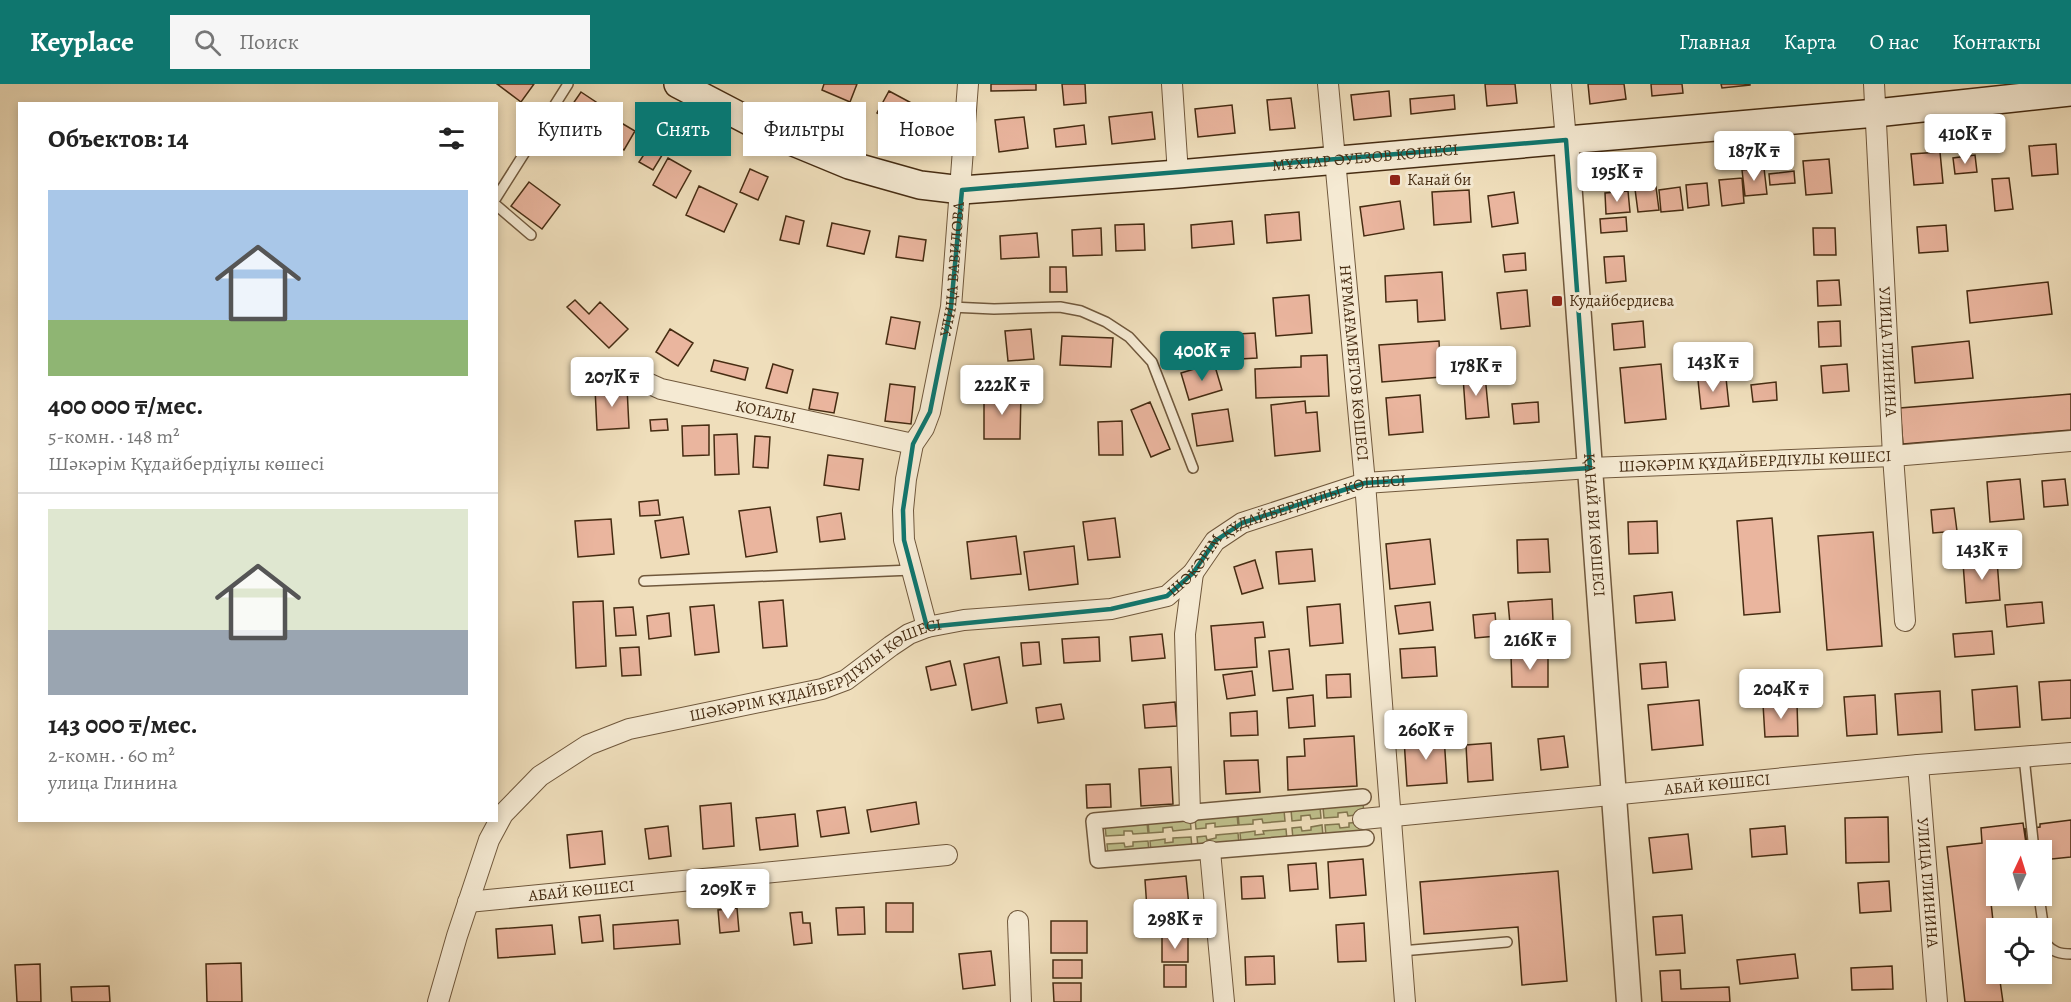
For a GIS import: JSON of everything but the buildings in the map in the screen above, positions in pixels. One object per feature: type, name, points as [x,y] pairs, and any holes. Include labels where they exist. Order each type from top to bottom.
[{"type":"main road","name":"МҰХТАР ӘУЕЗОВ КӨШЕСІ","points":[[678,84],[774,134],[849,165],[920,185],[962,190],[1178,174],[1876,113],[2071,92]]},
{"type":"street","name":"УЛИЦА ВАВИЛОВА","points":[[927,627],[904,540],[903,510],[913,444],[924,428],[930,412],[951,307],[969,84]]},
{"type":"street","points":[[1172,84],[1178,174]]},
{"type":"street","name":"НҰРМАҒАМБЕТОВ КӨШЕСІ","points":[[1328,84],[1365,483],[1405,1002]]},
{"type":"street","name":"ҚАНАЙ БИ КӨШЕСІ","points":[[1561,84],[1629,1002]]},
{"type":"street","name":"УЛИЦА ГЛИНИНА","points":[[1874,84],[1893,456],[1905,621]]},
{"type":"street","name":"КОГАЛЫ","points":[[624,368],[641,380],[662,388],[913,444]]},
{"type":"street","name":"ШӘКӘРІМ ҚҰДАЙБЕРДІҰЛЫ КӨШЕСІ","points":[[438,1002],[489,840],[503,814],[540,776],[588,745],[629,729],[822,689],[846,680],[909,634],[927,627],[964,620],[1111,609],[1167,597],[1193,573],[1215,541],[1242,523],[1365,483],[1590,468],[1893,456],[2071,441]]},
{"type":"street","points":[[1190,813],[1185,634],[1193,573]]},
{"type":"street","name":"АБАЙ КӨШЕСІ","points":[[1364,819],[1918,765],[2071,753]]},
{"type":"street","name":"УЛИЦА ГЛИНИНА","points":[[1918,765],[1937,1002]]},
{"type":"street","points":[[1363,797],[1094,821],[1098,860],[1366,838]]},
{"type":"street","points":[[1210,851],[1224,1002]]},
{"type":"street","name":"АБАЙ КӨШЕСІ","points":[[468,902],[947,855]]},
{"type":"street","points":[[1018,921],[1021,1002]]},
{"type":"lane","points":[[498,195],[568,84]]},
{"type":"lane","points":[[498,207],[531,235]]},
{"type":"lane","points":[[951,307],[1060,308],[1081,311],[1106,322],[1129,337],[1152,362],[1193,468]]},
{"type":"lane","points":[[644,581],[912,570]]},
{"type":"lane","points":[[2024,757],[2033,840]]},
{"type":"lane","points":[[2040,906],[2046,944],[2058,953],[2071,954]]},
{"type":"lane","points":[[1401,951],[1506,942]]},
{"type":"highlighted area","points":[[1566,140],[1590,468],[1365,483],[1242,523],[1215,541],[1193,573],[1167,596],[1111,609],[927,627],[904,540],[903,510],[913,444],[930,412],[951,307],[962,190]]},
{"type":"green space","points":[[1363,803],[1364,814],[1348,816],[1347,812],[1338,813],[1338,817],[1324,818],[1323,807]]},
{"type":"green space","points":[[1320,807],[1321,818],[1311,819],[1310,815],[1301,816],[1301,820],[1292,821],[1291,810]]},
{"type":"green space","points":[[1284,810],[1285,821],[1263,823],[1262,819],[1253,820],[1253,824],[1239,825],[1238,814]]},
{"type":"green space","points":[[1237,814],[1238,825],[1215,827],[1215,823],[1206,824],[1206,828],[1196,829],[1195,818]]},
{"type":"green space","points":[[1190,818],[1191,829],[1173,831],[1172,827],[1163,828],[1163,832],[1149,833],[1148,822]]},
{"type":"green space","points":[[1147,822],[1148,833],[1133,834],[1132,831],[1124,831],[1124,835],[1106,836],[1105,825]]},
{"type":"green space","points":[[1365,822],[1366,833],[1326,836],[1325,825],[1339,824],[1340,828],[1349,827],[1349,823]]},
{"type":"green space","points":[[1322,825],[1323,836],[1293,839],[1292,828],[1301,827],[1302,831]]},
{"type":"green space","points":[[1286,829],[1287,840],[1241,843],[1240,833],[1255,831],[1255,835],[1264,834],[1263,831]]},
{"type":"green space","points":[[1238,833],[1239,844],[1198,847],[1197,837],[1206,836],[1207,840],[1216,838],[1216,835]]},
{"type":"green space","points":[[1191,837],[1192,848],[1151,851],[1150,841],[1165,839],[1165,843],[1173,842],[1173,838]]},
{"type":"green space","points":[[1148,841],[1149,852],[1108,855],[1107,844],[1124,843],[1125,847],[1133,846],[1133,842]]},
{"type":"place","name":"Канай би","points":[[1395,180]]},
{"type":"place","name":"Кудайбердиева","points":[[1557,301]]}]
